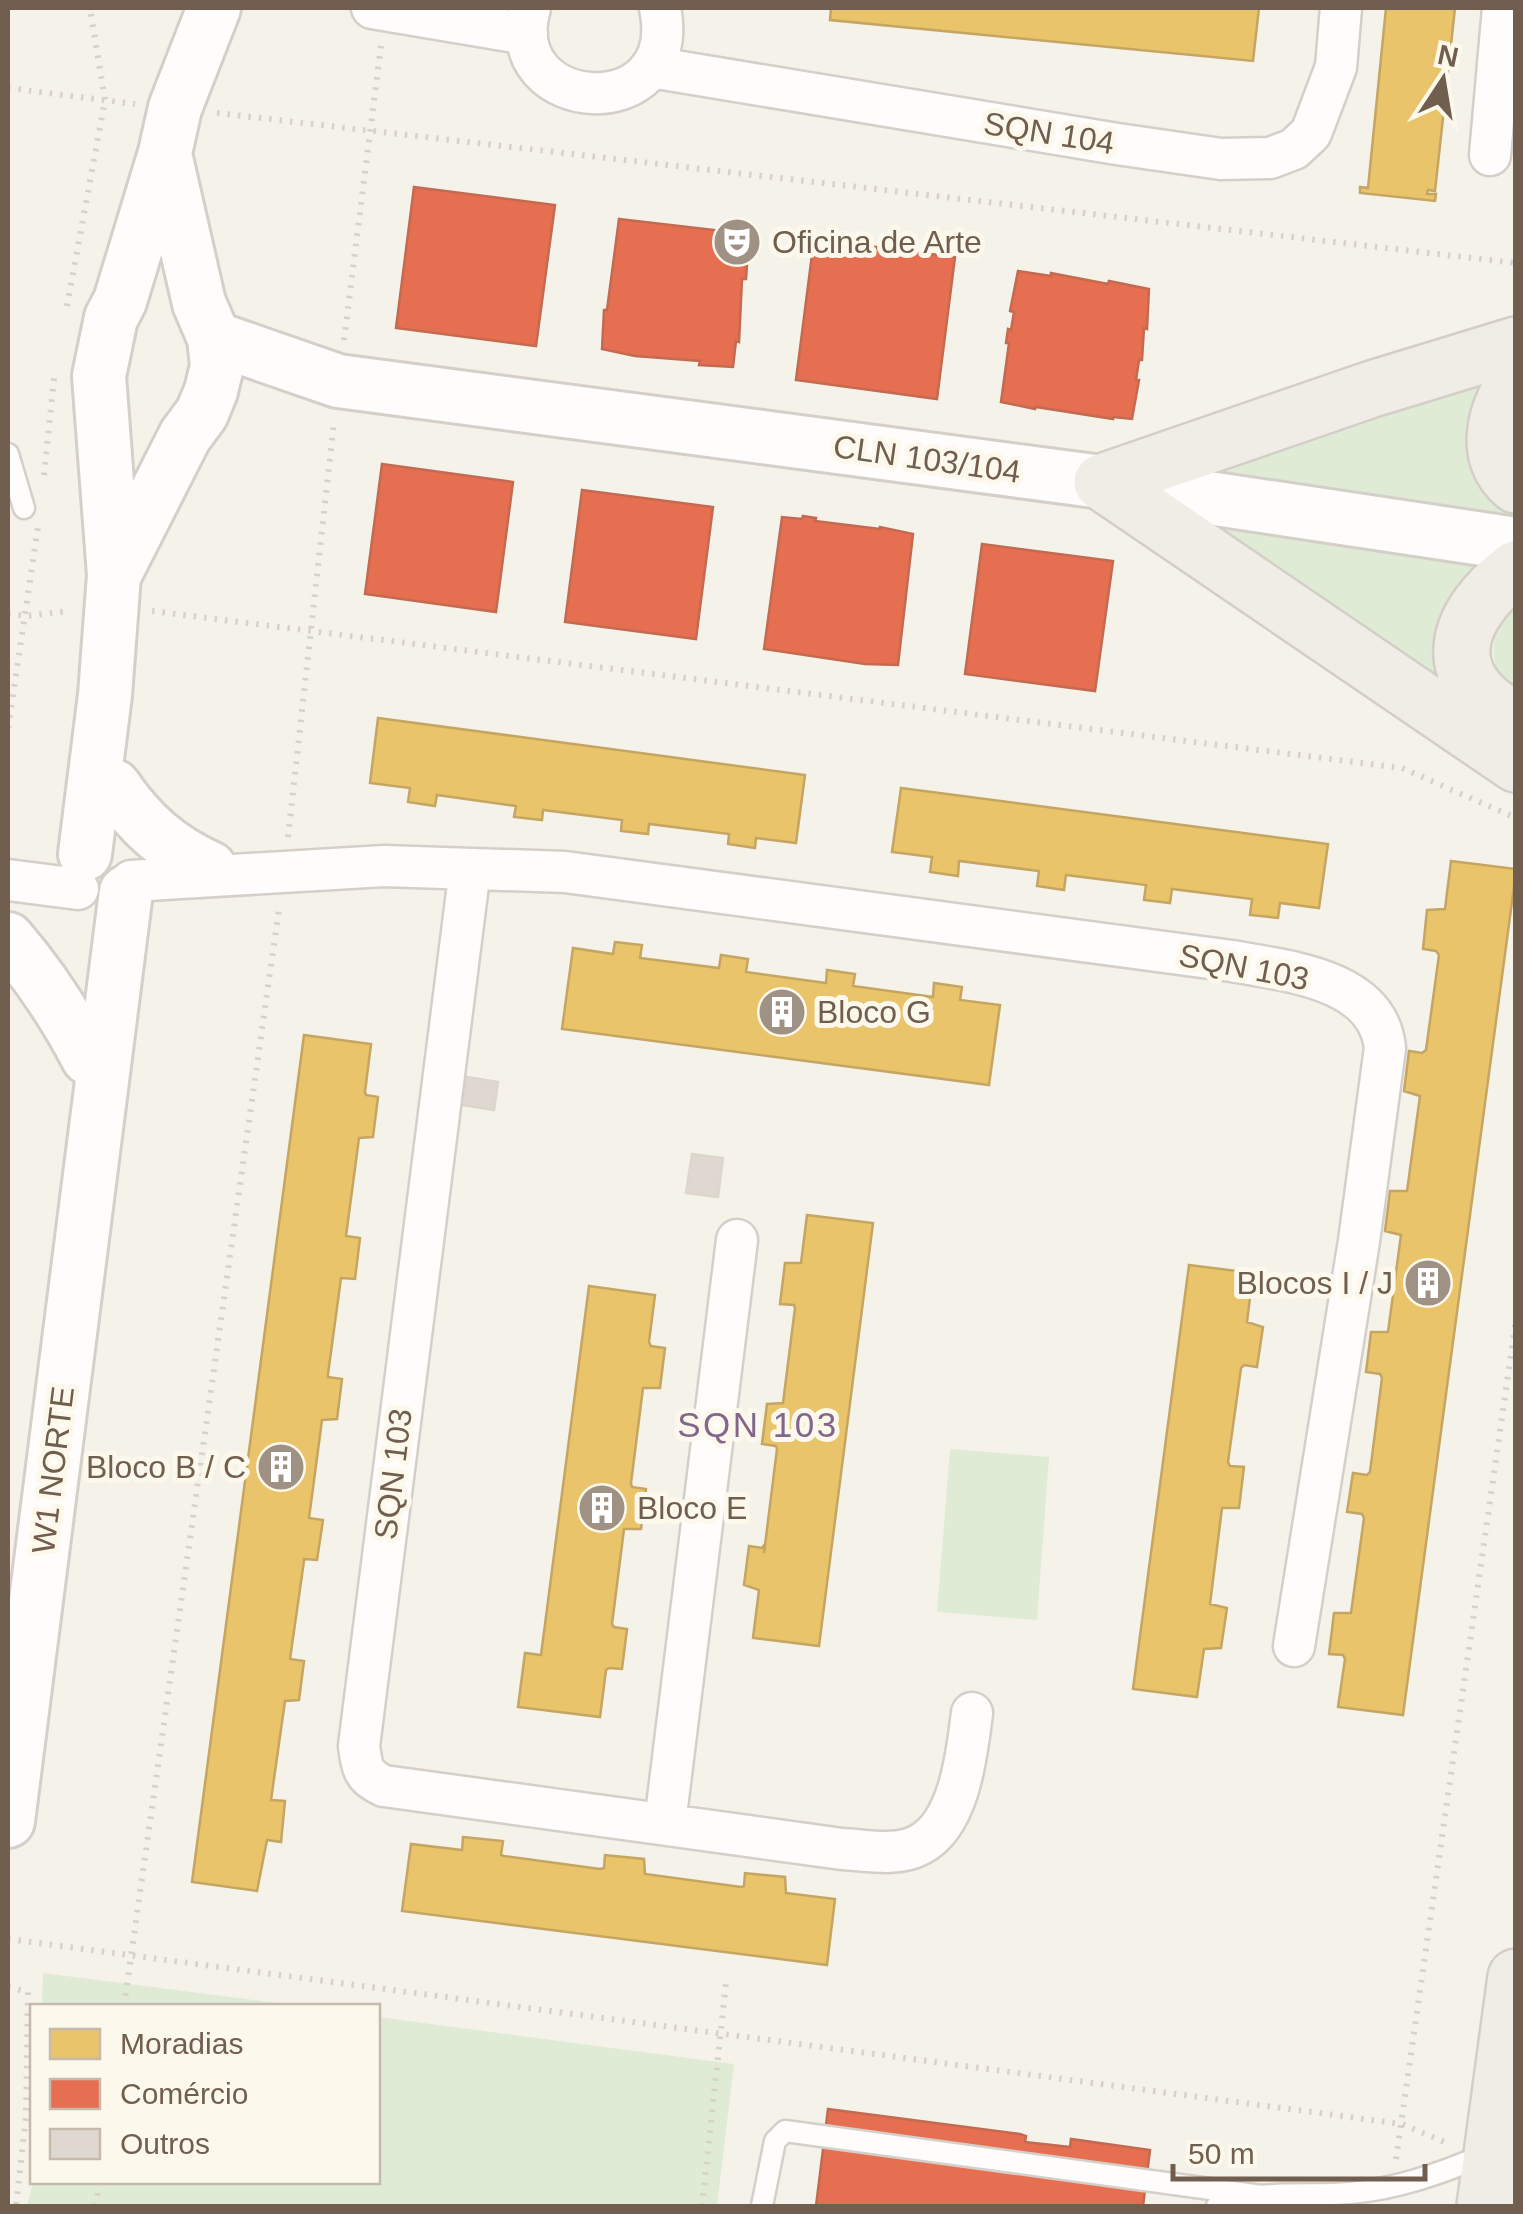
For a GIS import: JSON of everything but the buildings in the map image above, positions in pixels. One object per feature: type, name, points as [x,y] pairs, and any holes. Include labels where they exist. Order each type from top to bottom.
[{"type":"main road","points":[[1102,482],[1372,389],[1516,345]]},
{"type":"main road","points":[[1516,380],[1502,401],[1495,441],[1503,474],[1516,485]]},
{"type":"main road","points":[[1102,482],[1516,764]]},
{"type":"main road","points":[[1516,569],[1491,588],[1470,615],[1463,659],[1466,679],[1475,692],[1493,708],[1516,720]]},
{"type":"main road","points":[[1486,2172],[1516,1977]]},
{"type":"street","points":[[170,131],[216,366],[202,413],[185,436],[169,443],[119,429],[104,416],[100,376],[111,318],[120,301],[170,131],[199,18],[243,8]]},
{"type":"street","points":[[378,9],[528,21],[539,67],[554,82],[574,92],[595,96],[617,92],[636,82],[652,66],[661,47],[664,26],[660,8]]},
{"type":"street","name":"SQN 104","points":[[652,66],[1117,144],[1221,159],[1270,158],[1294,149],[1311,133],[1336,68],[1341,8]]},
{"type":"street","points":[[1490,156],[1503,8]]},
{"type":"street","points":[[120,301],[149,290],[166,290],[206,321]]},
{"type":"street","name":"CLN 103/104","points":[[206,321],[338,381]]},
{"type":"street","name":"CLN 103/104","points":[[211,391],[338,381],[1102,482],[1516,544]]},
{"type":"street","name":"W1 NORTE","points":[[8,1822],[98,1118],[105,695],[112,590],[104,416]]},
{"type":"street","name":"W1 NORTE","points":[[112,590],[185,436]]},
{"type":"street","name":"W1 NORTE","points":[[98,1118],[88,1058],[114,786],[105,695]]},
{"type":"street","points":[[114,786],[152,832],[210,868]]},
{"type":"street","points":[[8,864],[104,874]]},
{"type":"street","name":"SQN 103","points":[[104,874],[284,872],[384,866],[565,872],[1232,961],[1308,976],[1346,991],[1371,1011],[1384,1035],[1385,1048],[1294,1646]]},
{"type":"street","name":"SQN 103","points":[[104,874],[210,868],[284,872]]},
{"type":"street","name":"SQN 103","points":[[470,869],[359,1746],[368,1779],[384,1786],[890,1852],[920,1845],[941,1824],[965,1774],[972,1713]]},
{"type":"street","points":[[8,880],[104,874]]},
{"type":"street","points":[[8,940],[65,1014],[88,1058]]},
{"type":"street","points":[[665,1823],[736,1240]]},
{"type":"lane","points":[[8,454],[24,508]]},
{"type":"lane","points":[[762,2206],[775,2141],[785,2131],[1269,2197]]},
{"type":"lane","points":[[1217,2206],[1269,2197],[1354,2193],[1449,2171],[1486,2172]]},
{"type":"path","points":[[124,2004],[284,872],[338,381],[370,132],[378,9]]},
{"type":"path","points":[[8,88],[170,131],[370,132],[1516,263]]},
{"type":"path","points":[[8,614],[27,616],[112,590],[312,631],[1402,768],[1516,818]]},
{"type":"path","points":[[1392,2185],[1516,1319]]},
{"type":"path","points":[[8,1939],[1402,2124],[1486,2172]]},
{"type":"path","points":[[702,2206],[726,1984]]},
{"type":"path","points":[[8,1987],[28,1992],[26,2117],[16,2206]]},
{"type":"green space","points":[[1515,359],[1501,505],[1510,522],[1205,480]]},
{"type":"green space","points":[[1190,515],[1515,557],[1484,585],[1489,716]]},
{"type":"green space","points":[[1515,584],[1515,704],[1497,671],[1494,644]]},
{"type":"green space","points":[[950,1449],[1049,1457],[1037,1620],[937,1612]]},
{"type":"green space","points":[[43,1973],[285,2004],[42,2004]]},
{"type":"green space","points":[[380,2017],[734,2064],[717,2206],[27,2206],[32,2184],[380,2184]]},
{"type":"place","name":"Oficina de Arte","points":[[737,242]]},
{"type":"place","name":"Bloco G","points":[[782,1012]]},
{"type":"place","name":"Blocos I / J","points":[[1428,1283]]},
{"type":"place","name":"Bloco B / C","points":[[281,1467]]},
{"type":"place","name":"Bloco E","points":[[602,1508]]},
{"type":"district","name":"SQN 103","points":[[758,1425]]}]
